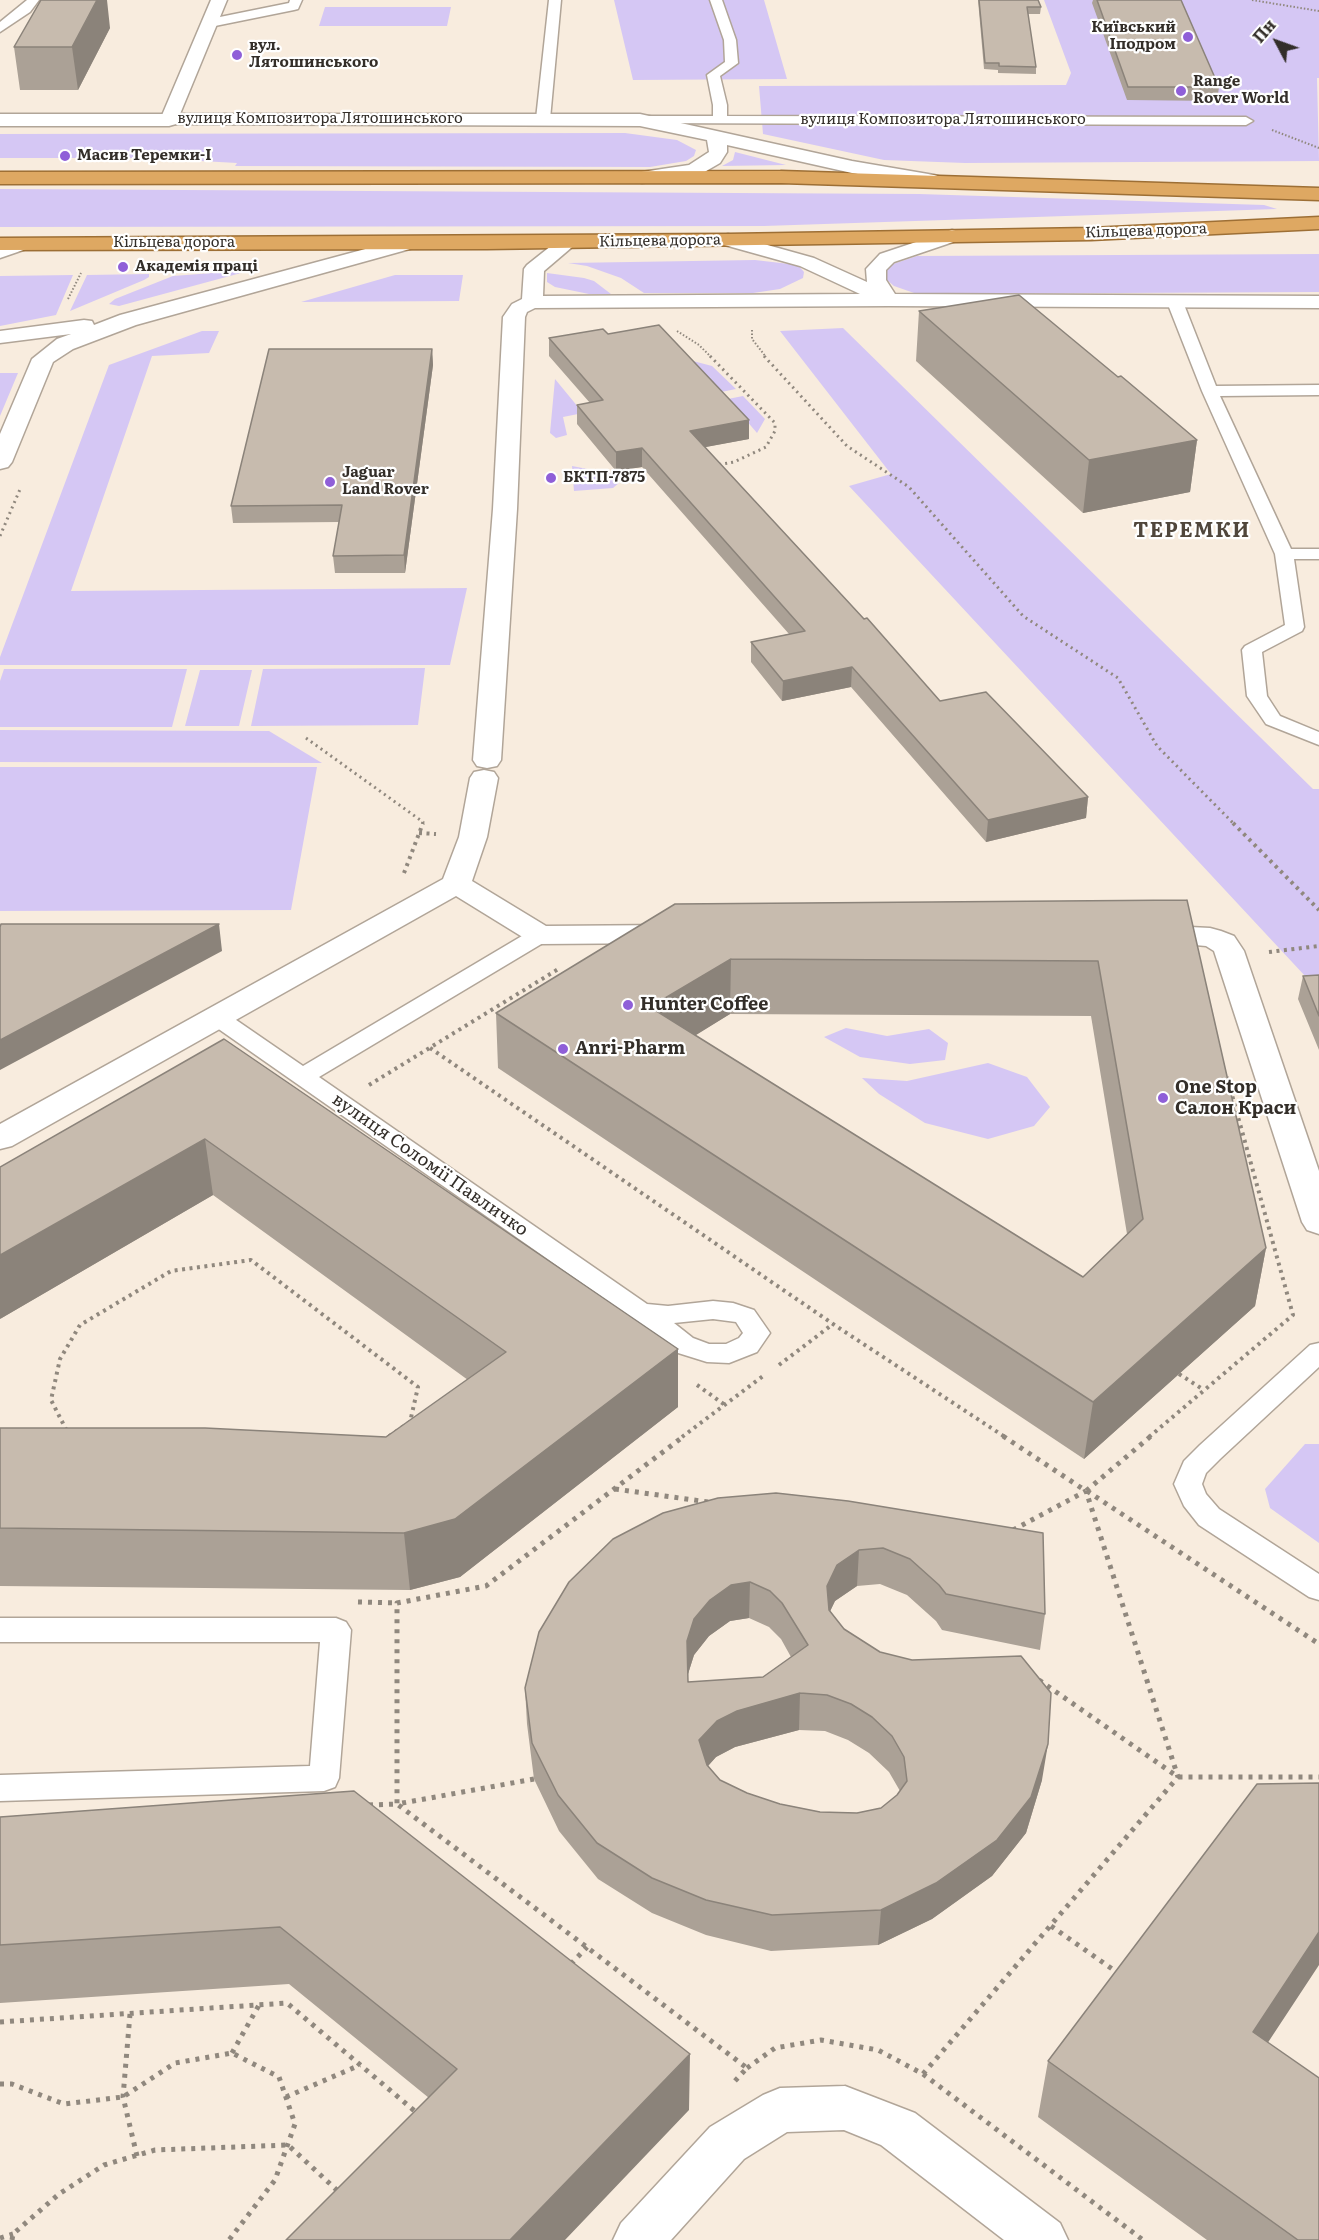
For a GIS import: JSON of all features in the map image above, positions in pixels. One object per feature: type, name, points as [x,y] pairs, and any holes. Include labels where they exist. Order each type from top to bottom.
[{"type":"highway","points":[[1045,186],[1217,174],[1274,174]]},
{"type":"highway","points":[[0,178],[781,177],[1319,194]]},
{"type":"highway","name":"Кільцева дорога","points":[[0,244],[728,240],[1091,234],[1319,223]]},
{"type":"highway","points":[[1091,234],[1319,240]]},
{"type":"street","points":[[169,120],[219,0]]},
{"type":"street","name":"вулиця Композитора Лятошинського","points":[[0,120],[640,120],[718,128],[852,167],[934,181]]},
{"type":"street","points":[[642,177],[694,170],[713,159],[718,152],[718,128]]},
{"type":"street","points":[[889,300],[876,280],[876,269],[887,258],[952,236]]},
{"type":"street","points":[[728,240],[773,251],[821,269],[889,300]]},
{"type":"street","points":[[532,302],[534,269],[568,242]]},
{"type":"street","points":[[0,462],[43,359],[65,344],[128,320],[410,243]]},
{"type":"street","points":[[773,301],[801,292],[816,284],[822,276],[821,269]]},
{"type":"street","points":[[0,1138],[456,884],[473,837],[486,769],[505,509],[514,317],[519,308],[532,302],[889,300],[1319,302]]},
{"type":"street","points":[[0,337],[128,320]]},
{"type":"street","points":[[456,884],[540,935],[700,933]]},
{"type":"street","points":[[1126,934],[1210,937],[1223,942],[1229,951],[1319,1222]]},
{"type":"street","points":[[638,2240],[727,2143],[780,2110],[845,2108],[898,2129],[1043,2240]]},
{"type":"lane","points":[[0,28],[19,15],[33,0]]},
{"type":"lane","points":[[210,23],[294,6],[296,0]]},
{"type":"lane","points":[[543,119],[555,0]]},
{"type":"lane","points":[[716,0],[730,40],[732,63],[713,75],[720,105],[718,128]]},
{"type":"lane","name":"вулиця Композитора Лятошинського","points":[[718,128],[1246,121]]},
{"type":"lane","points":[[0,254],[27,244]]},
{"type":"lane","points":[[1175,302],[1209,391],[1284,554],[1295,627],[1252,650],[1257,696],[1273,720],[1319,739]]},
{"type":"lane","points":[[1209,391],[1319,390]]},
{"type":"lane","points":[[1284,554],[1319,554]]},
{"type":"lane","points":[[303,1076],[540,935]]},
{"type":"lane","name":"вулиця Соломії Павличко","points":[[218,1018],[641,1312]]},
{"type":"lane","points":[[1319,1352],[1194,1468],[1188,1484],[1194,1499],[1209,1517],[1319,1589]]},
{"type":"lane","points":[[0,1630],[336,1630],[324,1778],[0,1788]]},
{"type":"path","points":[[1252,0],[1319,11]]},
{"type":"path","points":[[1246,121],[1319,148]]},
{"type":"path","points":[[758,323],[752,330],[752,339],[757,348],[847,446],[909,487],[1023,616],[1118,678],[1157,746],[1319,910]]},
{"type":"path","points":[[0,536],[23,481]]},
{"type":"path","points":[[306,738],[423,822],[400,884]]},
{"type":"path","points":[[1229,951],[1267,952],[1319,946]]},
{"type":"path","points":[[549,975],[559,981]]},
{"type":"path","points":[[430,1048],[833,1324],[1319,1644]]},
{"type":"path","points":[[1003,1536],[1086,1491],[1293,1315],[1226,1074]]},
{"type":"path","points":[[70,1438],[51,1400],[60,1359],[80,1325],[171,1271],[251,1260],[418,1387],[410,1422]]},
{"type":"path","points":[[397,1804],[397,1603],[486,1586],[833,1324]]},
{"type":"path","points":[[1179,1374],[1204,1390]]},
{"type":"path","points":[[58,1440],[70,1438],[104,1453],[154,1441],[219,1432],[323,1453],[385,1440],[419,1416]]},
{"type":"path","points":[[615,1489],[709,1502]]},
{"type":"path","points":[[1086,1491],[1178,1777]]},
{"type":"path","points":[[1030,1674],[1178,1777],[1319,1776]]},
{"type":"path","points":[[923,2074],[1178,1777]]},
{"type":"path","points":[[362,1805],[397,1804],[534,1779]]},
{"type":"path","points":[[397,1804],[747,2068]]},
{"type":"path","points":[[1051,1926],[1126,1979]]},
{"type":"path","points":[[565,1970],[587,1947]]},
{"type":"path","points":[[0,2022],[287,2002],[421,2117],[428,2110]]},
{"type":"path","points":[[232,2053],[259,2005]]},
{"type":"path","points":[[130,2013],[123,2097],[137,2156]]},
{"type":"path","points":[[731,2085],[747,2068],[775,2048],[821,2040],[878,2050],[923,2074],[1143,2240]]},
{"type":"path","points":[[0,2084],[12,2084],[64,2104],[123,2097],[175,2063],[232,2053],[279,2077],[295,2124],[275,2180],[230,2240]]},
{"type":"path","points":[[286,2097],[360,2065]]},
{"type":"path","points":[[0,2238],[13,2237],[59,2194],[104,2165],[155,2150],[288,2145],[343,2195]]},
{"type":"path","points":[[336,2203],[351,2188]]},
{"type":"shaded area","points":[[614,0],[764,0],[787,79],[633,80]]},
{"type":"shaded area","points":[[1044,0],[1319,0],[1319,78],[1317,78],[1319,161],[965,163],[884,160],[763,134],[759,86],[1066,85],[1071,73]]},
{"type":"shaded area","points":[[325,7],[451,7],[447,26],[319,26]]},
{"type":"shaded area","points":[[625,133],[677,140],[696,150],[694,156],[686,161],[650,167],[235,166],[237,163],[147,158],[0,158],[0,134]]},
{"type":"shaded area","points":[[735,152],[786,165],[722,166],[733,160]]},
{"type":"shaded area","points":[[0,189],[919,194],[1264,205],[1277,209],[764,226],[0,227]]},
{"type":"shaded area","points":[[1319,254],[1319,292],[917,294],[894,286],[887,280],[885,274],[890,265],[917,256]]},
{"type":"shaded area","points":[[755,260],[798,265],[804,272],[803,278],[780,289],[753,293],[644,293],[621,278],[587,266],[568,263]]},
{"type":"shaded area","points":[[252,270],[119,306],[109,304],[115,299],[173,276]]},
{"type":"shaded area","points":[[547,273],[594,281],[611,294],[589,294],[555,287],[547,282]]},
{"type":"shaded area","points":[[149,274],[149,277],[144,280],[70,311],[87,275]]},
{"type":"shaded area","points":[[73,275],[56,315],[0,326],[0,276]]},
{"type":"shaded area","points":[[395,275],[463,275],[459,301],[301,302]]},
{"type":"shaded area","points":[[843,328],[1313,789],[1319,789],[1319,991],[849,486],[891,474],[780,331]]},
{"type":"shaded area","points":[[202,331],[219,331],[209,353],[152,356],[71,591],[467,588],[450,665],[0,665],[0,657],[109,365]]},
{"type":"shaded area","points":[[693,361],[712,366],[736,389],[721,392]]},
{"type":"shaded area","points":[[0,373],[18,373],[0,416]]},
{"type":"shaded area","points":[[555,379],[583,413],[563,417],[567,435],[556,438],[550,433]]},
{"type":"shaded area","points":[[743,396],[765,419],[757,433],[728,399]]},
{"type":"shaded area","points":[[572,466],[613,474],[619,483],[613,488],[574,491]]},
{"type":"shaded area","points":[[425,668],[418,725],[251,726],[263,669]]},
{"type":"shaded area","points":[[4,669],[187,669],[172,727],[0,727],[0,681]]},
{"type":"shaded area","points":[[200,670],[252,670],[239,726],[185,726]]},
{"type":"shaded area","points":[[0,730],[269,731],[322,763],[0,762]]},
{"type":"shaded area","points":[[0,767],[317,767],[291,910],[0,911]]},
{"type":"shaded area","points":[[846,1028],[887,1036],[929,1029],[948,1043],[945,1060],[910,1064],[860,1057],[824,1037]]},
{"type":"shaded area","points":[[988,1063],[1027,1077],[1050,1107],[1034,1126],[988,1139],[925,1123],[879,1094],[862,1078],[907,1081]]},
{"type":"shaded area","points":[[1305,1444],[1319,1444],[1319,1543],[1270,1508],[1265,1489]]},
{"type":"building","points":[[41,0],[97,0],[72,47],[14,47]]},
{"type":"building","points":[[979,0],[1038,0],[1041,7],[1027,7],[1036,67],[999,66],[999,63],[985,63]]},
{"type":"building","points":[[1097,0],[1181,0],[1219,87],[1128,87]]},
{"type":"building","points":[[1019,295],[1197,440],[1089,460],[919,311]]},
{"type":"building","points":[[659,325],[749,420],[690,431],[864,619],[867,618],[940,701],[986,692],[1088,797],[988,820],[852,667],[783,681],[751,642],[805,631],[642,448],[616,452],[577,405],[603,400],[549,338],[603,329],[608,334]]},
{"type":"building","name":"Jaguar Land Rover","points":[[269,349],[432,349],[404,555],[333,556],[342,505],[231,506]]},
{"type":"building","points":[[1187,900],[1266,1248],[1093,1402],[496,1013],[675,904]],"holes":[[[731,959],[1098,961],[1143,1219],[1083,1277],[650,1007]]]},
{"type":"building","points":[[1,924],[219,924],[0,1040]]},
{"type":"building","points":[[1319,975],[1319,1016],[1303,976]]},
{"type":"building","points":[[224,1039],[678,1349],[455,1519],[404,1533],[0,1528],[0,1428],[205,1428],[386,1437],[506,1352],[205,1139],[0,1255],[0,1167]]},
{"type":"building","points":[[776,1493],[848,1501],[1043,1533],[1045,1614],[946,1594],[910,1559],[883,1548],[859,1550],[837,1565],[827,1586],[829,1610],[844,1629],[880,1652],[912,1660],[1021,1656],[1051,1693],[1048,1744],[1031,1797],[997,1840],[936,1883],[881,1910],[772,1915],[706,1900],[652,1878],[597,1843],[558,1795],[532,1743],[525,1688],[539,1632],[569,1582],[613,1539],[663,1513],[718,1498]],"holes":[[[750,1582],[770,1591],[782,1603],[808,1645],[763,1677],[688,1682],[687,1641],[694,1619],[710,1600],[731,1585]],[[800,1693],[827,1695],[851,1704],[872,1717],[892,1736],[904,1757],[907,1781],[897,1795],[881,1808],[857,1813],[820,1812],[780,1804],[747,1793],[720,1780],[707,1765],[699,1740],[717,1721],[737,1711]]]},
{"type":"building","points":[[1319,1783],[1319,1932],[1253,2032],[1319,2078],[1319,2240],[1298,2240],[1048,2061],[1257,1784]]},
{"type":"building","points":[[354,1791],[690,2054],[510,2240],[286,2240],[457,2069],[280,1927],[0,1945],[0,1817]]},
{"type":"place","name":"Київський Іподром","points":[[1188,37]]},
{"type":"place","name":"вул. Лятошинського","points":[[237,55]]},
{"type":"place","name":"Range Rover World","points":[[1181,91]]},
{"type":"place","name":"Масив Теремки-I","points":[[65,156]]},
{"type":"place","name":"Академія праці","points":[[123,267]]},
{"type":"place","name":"БКТП-7875","points":[[551,478]]},
{"type":"place","name":"Jaguar Land Rover","points":[[330,482]]},
{"type":"place","name":"Hunter Coffee","points":[[628,1005]]},
{"type":"place","name":"Anri-Pharm","points":[[563,1049]]},
{"type":"place","name":"One Stop Салон Краси","points":[[1163,1098]]},
{"type":"district","name":"ТЕРЕМКИ","points":[[1192,531]]}]
